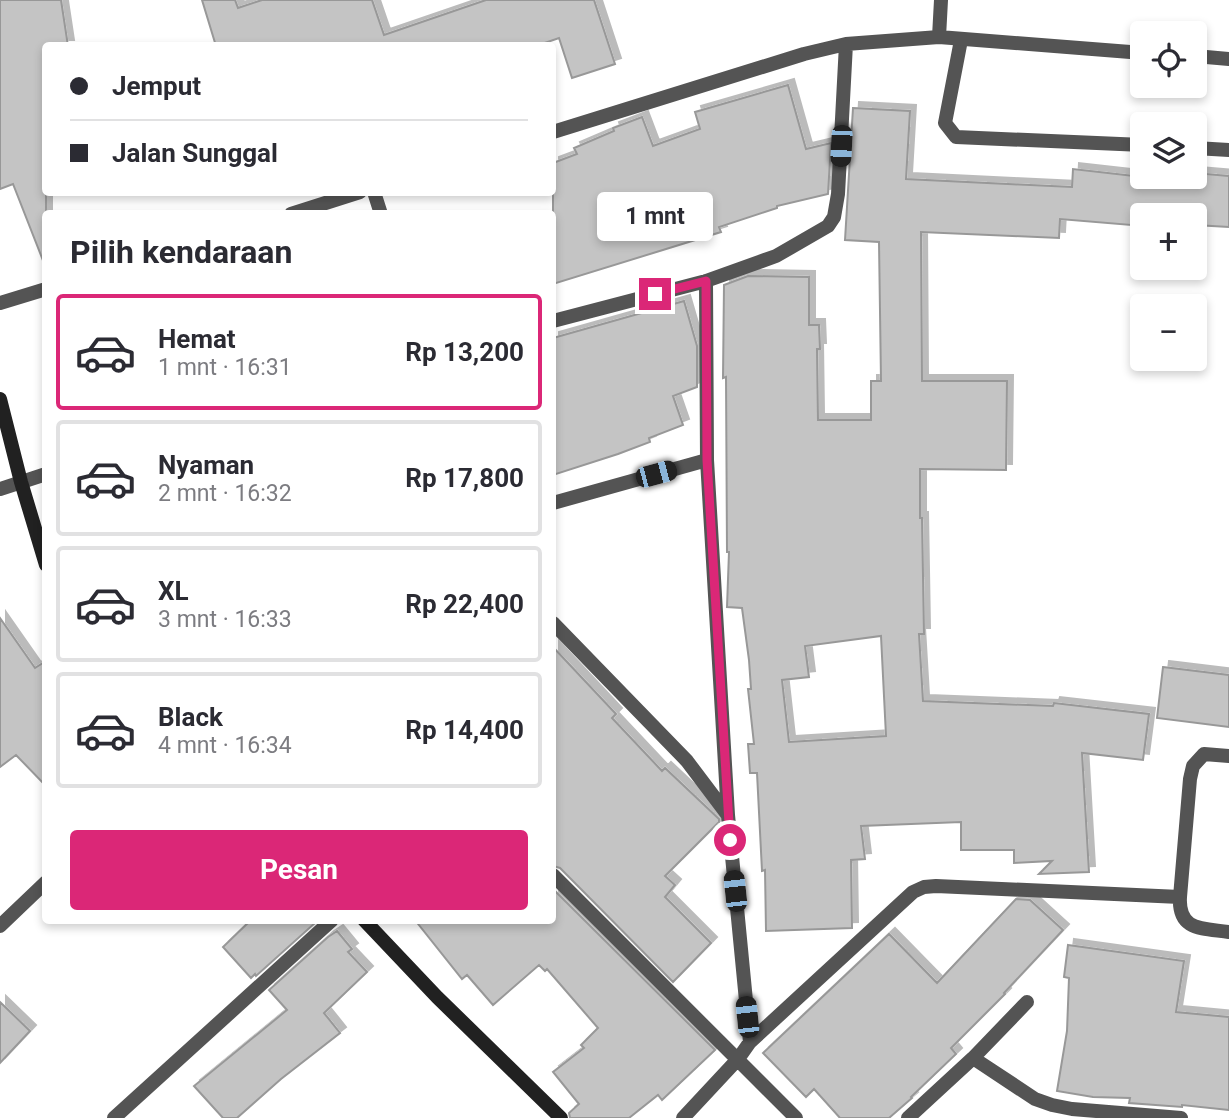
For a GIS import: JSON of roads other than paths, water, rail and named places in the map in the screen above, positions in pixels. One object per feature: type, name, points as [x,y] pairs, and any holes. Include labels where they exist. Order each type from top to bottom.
[{"type":"street","points":[[939,37],[941,0]]},
{"type":"street","points":[[556,131],[804,54],[846,44],[939,37],[1130,52]]},
{"type":"street","points":[[961,40],[945,123],[956,137],[1130,144]]},
{"type":"street","points":[[556,320],[706,281],[776,256],[828,226],[834,217],[838,194],[846,44]]},
{"type":"street","points":[[1207,57],[1229,59]]},
{"type":"street","points":[[1207,149],[1229,150]]},
{"type":"street","points":[[304,210],[347,196]]},
{"type":"street","points":[[706,281],[707,460],[728,815],[750,1042]]},
{"type":"street","points":[[0,303],[42,290]]},
{"type":"street","points":[[0,400],[42,552]]},
{"type":"street","points":[[556,502],[707,460]]},
{"type":"street","points":[[0,489],[42,475]]},
{"type":"street","points":[[556,626],[687,761],[728,815]]},
{"type":"street","points":[[1229,756],[1204,754],[1193,766],[1179,909],[1182,917],[1189,923],[1229,932]]},
{"type":"street","points":[[556,878],[796,1118]]},
{"type":"street","points":[[0,926],[42,887]]},
{"type":"street","points":[[683,1118],[738,1059],[750,1042],[913,892],[924,887],[1180,897]]},
{"type":"street","points":[[114,1118],[328,924]]},
{"type":"street","points":[[367,924],[561,1118]]},
{"type":"street","points":[[908,1118],[973,1058],[1027,1002]]},
{"type":"street","points":[[973,1058],[1035,1099],[1052,1105],[1181,1118]]}]
